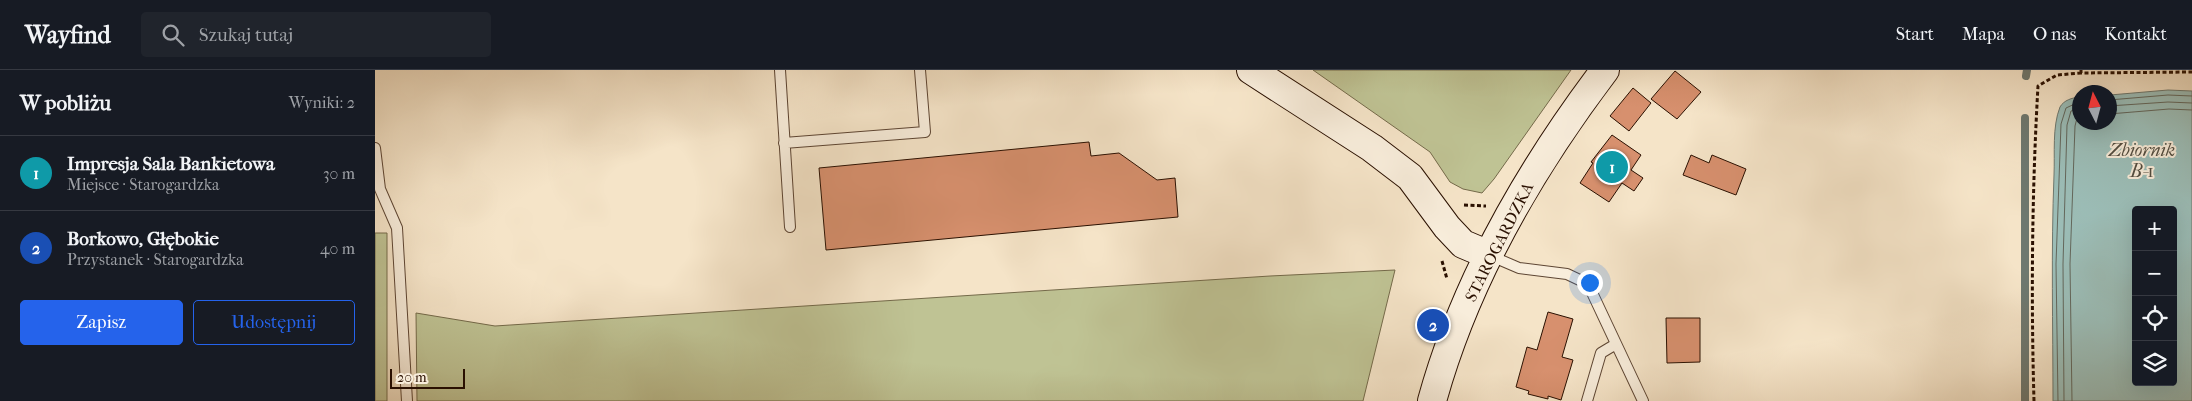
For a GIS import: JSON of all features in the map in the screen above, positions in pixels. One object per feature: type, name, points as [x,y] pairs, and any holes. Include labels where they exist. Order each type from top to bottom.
[{"type":"main road","points":[[1251,70],[1380,154],[1410,177],[1447,227],[1463,244],[1489,255]]},
{"type":"main road","name":"STAROGARDZKA","points":[[1432,401],[1438,379],[1469,299],[1489,255],[1527,183],[1605,70]]},
{"type":"lane","points":[[780,70],[790,227]]},
{"type":"lane","points":[[785,143],[925,132],[920,70]]},
{"type":"lane","points":[[375,148],[380,189],[397,228],[407,401]]},
{"type":"lane","points":[[1489,255],[1519,268],[1567,274],[1588,284],[1643,401]]},
{"type":"lane","points":[[1587,401],[1601,352],[1616,344]]},
{"type":"path","points":[[2034,401],[2031,301],[2034,222],[2033,178],[2038,86],[2057,75],[2081,71],[2192,72]]},
{"type":"path","points":[[1439,256],[1446,271],[1448,286]]},
{"type":"green space","points":[[1313,70],[1571,70],[1494,179],[1482,193],[1463,189],[1450,182],[1430,152]]},
{"type":"green space","points":[[375,233],[387,233],[387,401],[375,401]]},
{"type":"green space","points":[[1395,270],[1363,401],[417,401],[416,313],[495,326],[1270,276]]},
{"type":"water","name":"Zbiornik B-1","points":[[2168,90],[2192,91],[2192,401],[2053,401],[2054,141],[2057,115],[2060,107],[2072,99],[2072,130],[2117,130],[2117,94]]},
{"type":"building","points":[[1675,71],[1701,92],[1677,119],[1651,99]]},
{"type":"building","points":[[1633,88],[1651,103],[1629,131],[1610,116]]},
{"type":"building","points":[[1612,135],[1641,155],[1631,170],[1643,178],[1634,191],[1622,183],[1609,202],[1580,183],[1593,163],[1591,162]]},
{"type":"building","points":[[1089,142],[1091,156],[1119,153],[1157,180],[1175,178],[1178,217],[826,250],[819,168]]},
{"type":"building","points":[[1691,155],[1709,163],[1712,155],[1746,169],[1736,195],[1683,175]]},
{"type":"building","points":[[1548,312],[1573,319],[1562,357],[1573,360],[1561,400],[1548,396],[1548,399],[1528,394],[1529,391],[1516,387],[1527,347],[1537,350]]},
{"type":"building","points":[[1666,318],[1700,318],[1700,362],[1667,363]]},
{"type":"waterway","points":[[2026,76],[2027,70]]},
{"type":"waterway","points":[[2025,118],[2025,401]]},
{"type":"place","name":"Impresja Sala Bankietowa","points":[[1612,167]]},
{"type":"place","name":"Borkowo, Głębokie","points":[[1433,325]]}]
